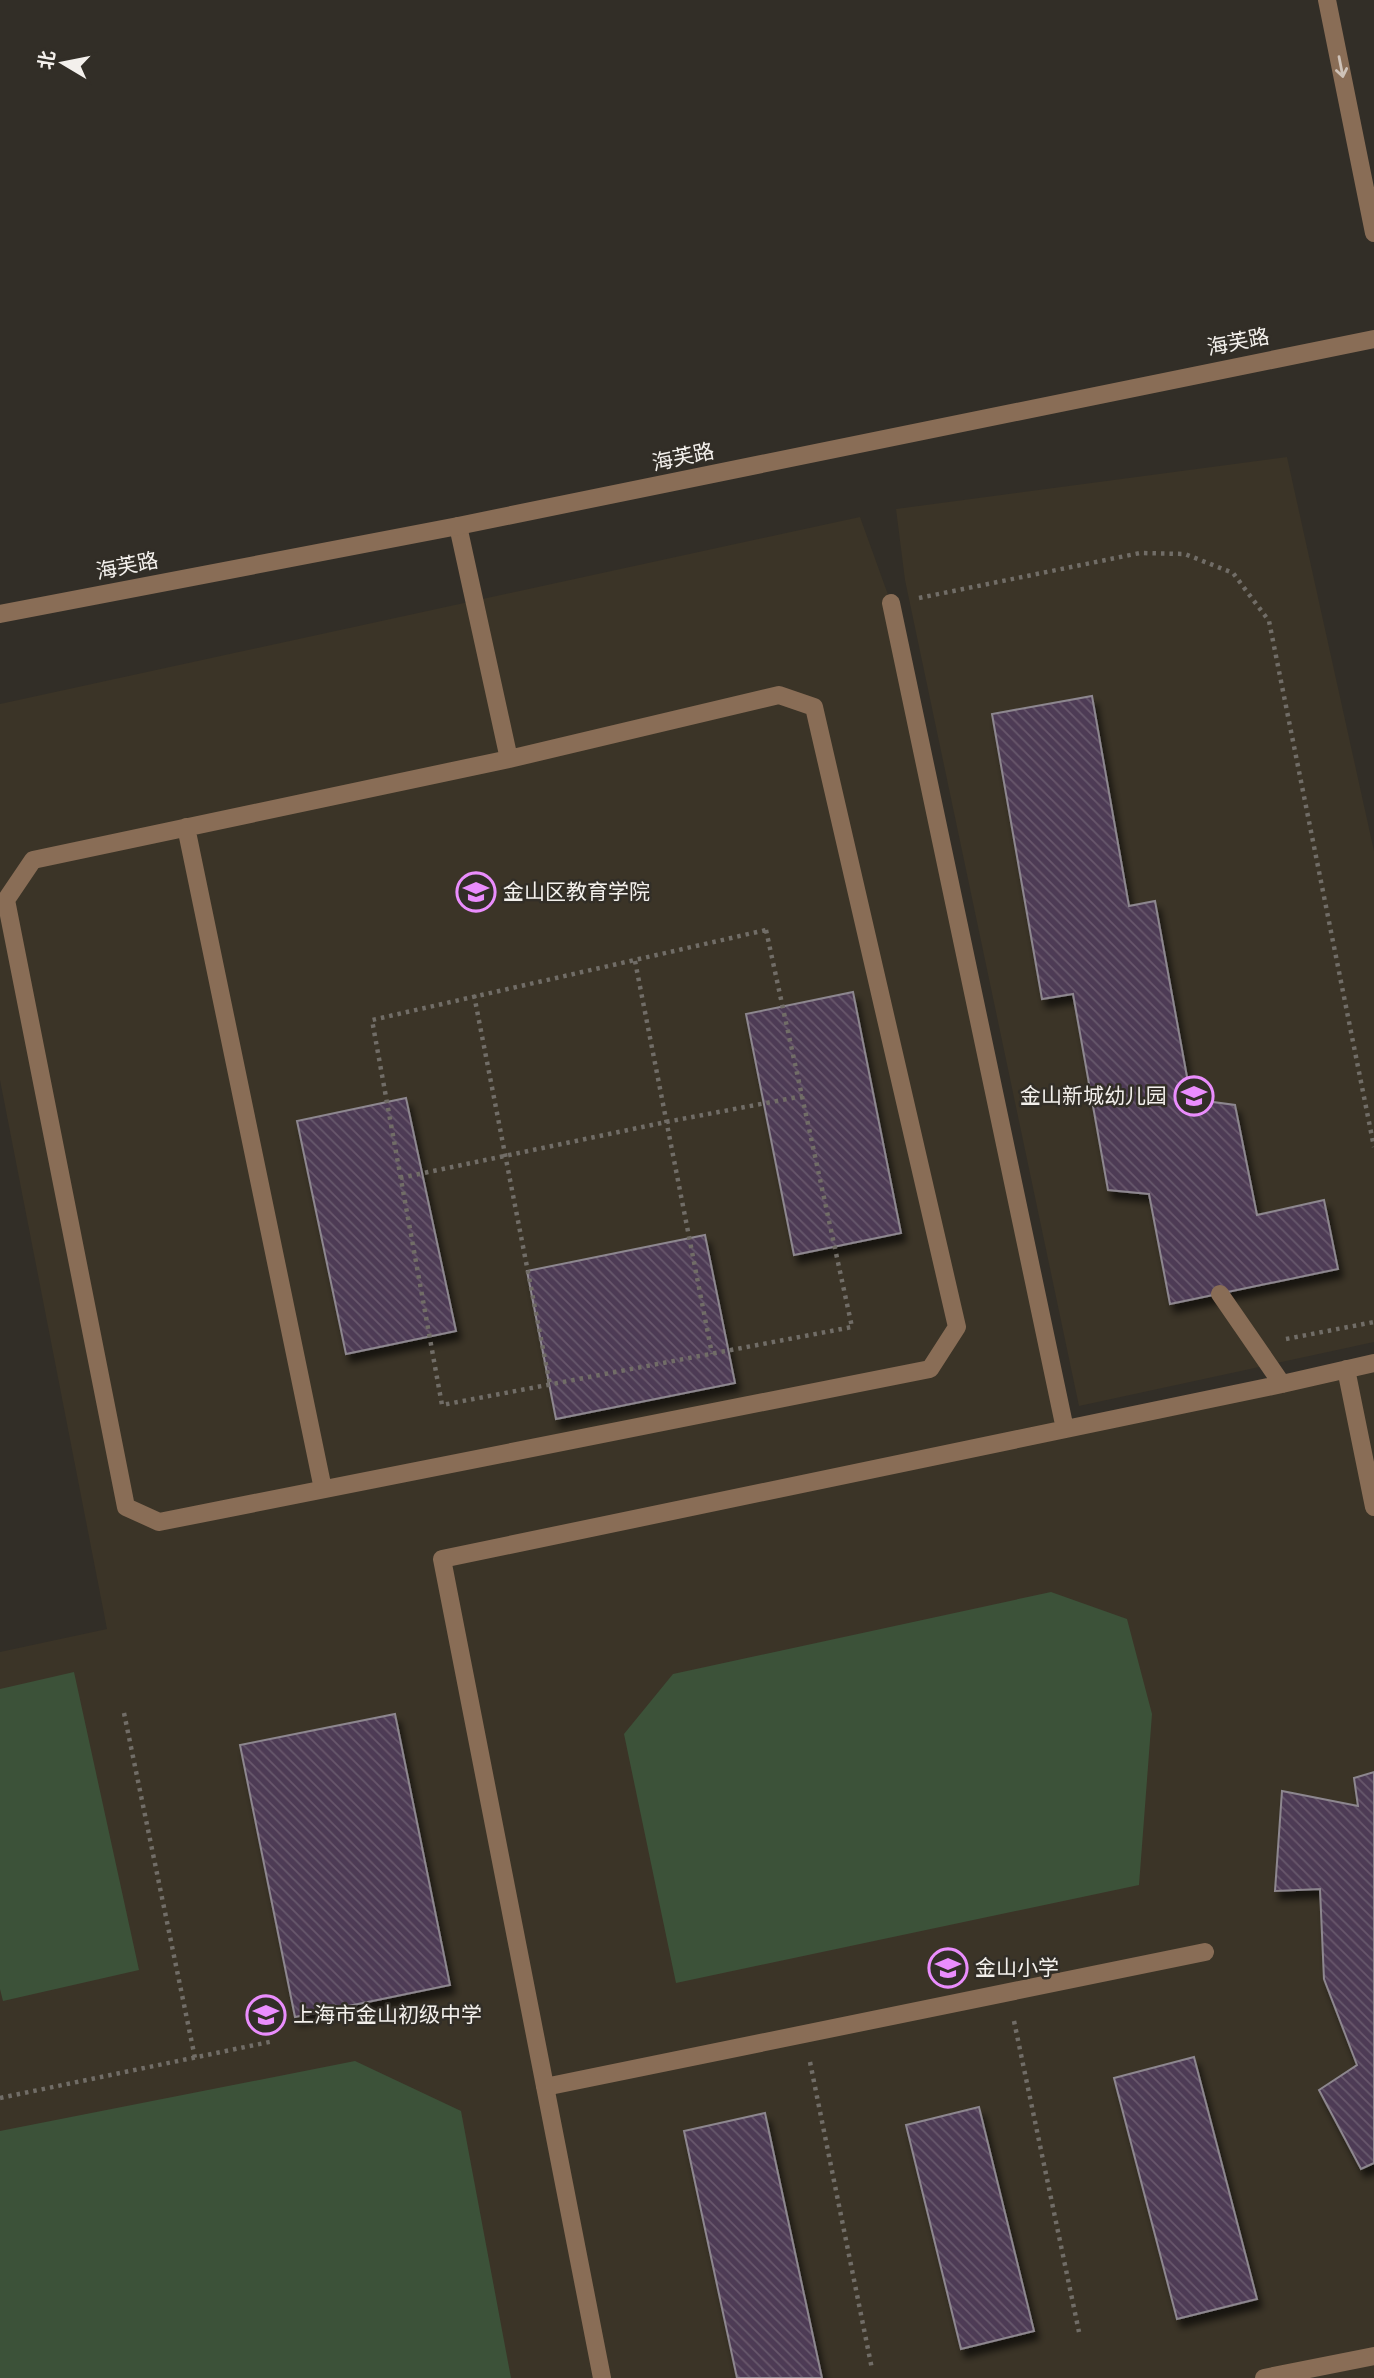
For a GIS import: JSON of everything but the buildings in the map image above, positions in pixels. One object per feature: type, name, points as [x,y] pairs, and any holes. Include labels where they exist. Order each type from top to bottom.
[{"type":"street","points":[[1327,0],[1374,233]]},
{"type":"street","name":"海芙路","points":[[0,614],[458,526],[1374,339]]},
{"type":"street","points":[[458,526],[509,759]]},
{"type":"street","points":[[891,603],[1065,1429]]},
{"type":"street","points":[[779,695],[814,707],[957,1327],[930,1369],[159,1522],[126,1507],[5,900],[33,860],[186,827],[509,759],[779,695]]},
{"type":"street","points":[[186,827],[323,1489]]},
{"type":"street","points":[[1220,1294],[1282,1384]]},
{"type":"street","points":[[602,2378],[442,1559],[1374,1363]]},
{"type":"street","points":[[1346,1369],[1374,1507]]},
{"type":"street","points":[[545,2087],[1205,1952]]},
{"type":"street","points":[[1264,2378],[1374,2356]]},
{"type":"path","points":[[891,603],[1140,553],[1185,554],[1233,573],[1269,621],[1374,1147]]},
{"type":"path","points":[[766,930],[852,1327],[442,1405],[372,1020],[474,995],[766,930]]},
{"type":"path","points":[[635,961],[712,1354]]},
{"type":"path","points":[[474,995],[550,1385]]},
{"type":"path","points":[[400,1178],[803,1096]]},
{"type":"path","points":[[1256,1345],[1374,1322]]},
{"type":"path","points":[[124,1713],[195,2058]]},
{"type":"path","points":[[1008,1992],[1079,2332]]},
{"type":"path","points":[[804,2034],[872,2369]]},
{"type":"path","points":[[0,2098],[274,2041]]},
{"type":"shaded area","name":"金山新城幼儿园","points":[[1287,457],[1374,851],[1374,1342],[1079,1406],[905,580],[896,509]]},
{"type":"shaded area","points":[[860,517],[891,603],[1065,1427],[1374,1362],[1374,2378],[0,2378],[0,1652],[107,1629],[0,1080],[0,704]]},
{"type":"green space","points":[[1051,1592],[1127,1619],[1152,1714],[1139,1885],[676,1983],[624,1734],[673,1674]]},
{"type":"green space","points":[[74,1672],[139,1970],[3,2001],[0,1989],[0,1689]]},
{"type":"green space","points":[[355,2061],[461,2111],[511,2378],[0,2378],[0,2131]]},
{"type":"place","name":"金山区教育学院","points":[[476,892]]},
{"type":"place","name":"金山新城幼儿园","points":[[1194,1096]]},
{"type":"place","name":"金山小学","points":[[948,1968]]},
{"type":"place","name":"上海市金山初级中学","points":[[266,2015]]}]
